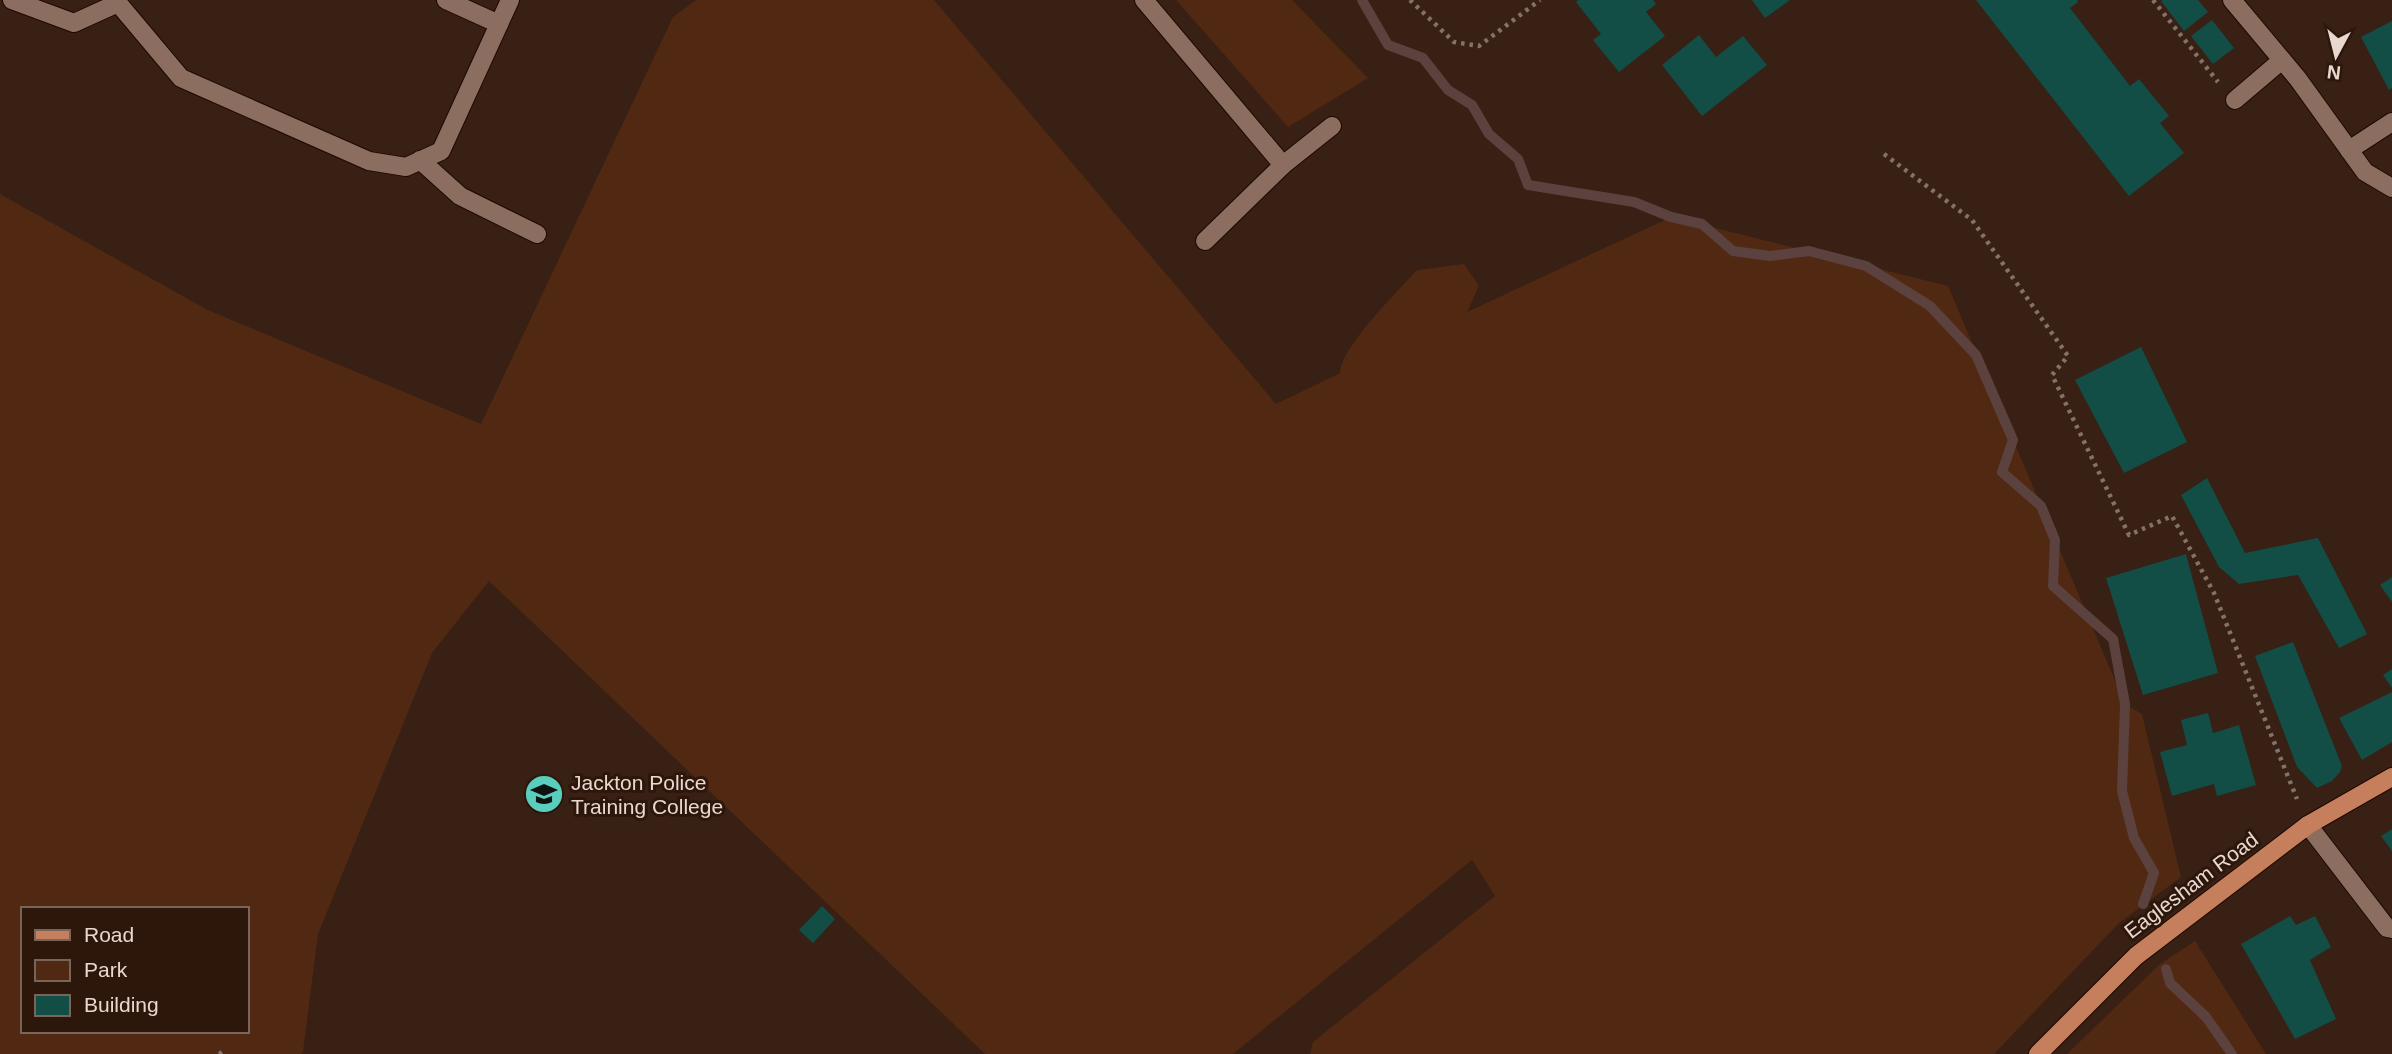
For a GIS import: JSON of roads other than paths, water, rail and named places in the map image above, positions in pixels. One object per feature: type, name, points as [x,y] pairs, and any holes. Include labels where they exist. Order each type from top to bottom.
[{"type":"main road","name":"Eaglesham Road","points":[[2038,1054],[2136,956],[2308,825],[2392,776]]},
{"type":"street","points":[[12,0],[74,23],[118,2],[181,78],[369,161],[406,167],[441,150],[510,0]]},
{"type":"street","points":[[446,0],[499,24]]},
{"type":"street","points":[[1144,0],[1283,165]]},
{"type":"street","points":[[2232,0],[2282,60],[2365,172],[2392,188]]},
{"type":"street","points":[[2235,100],[2282,60]]},
{"type":"street","points":[[2349,150],[2392,122]]},
{"type":"street","points":[[1205,241],[1283,165],[1332,126]]},
{"type":"street","points":[[420,160],[460,196],[537,234]]},
{"type":"street","points":[[2308,825],[2388,928],[2392,929]]},
{"type":"waterway","points":[[1362,0],[1388,45],[1423,58],[1448,90],[1472,105],[1489,134],[1518,159],[1528,185],[1634,202],[1671,217],[1702,224],[1733,251],[1770,256],[1809,251],[1866,266],[1930,306],[1976,355],[2013,440],[2002,472],[2041,506],[2055,540],[2053,586],[2113,639],[2125,704],[2122,791],[2134,838],[2154,873],[2143,904]]},
{"type":"waterway","points":[[2166,969],[2170,983],[2206,1017],[2232,1054]]},
{"type":"place","name":"Jackton Police Training College","points":[[544,794]]}]
